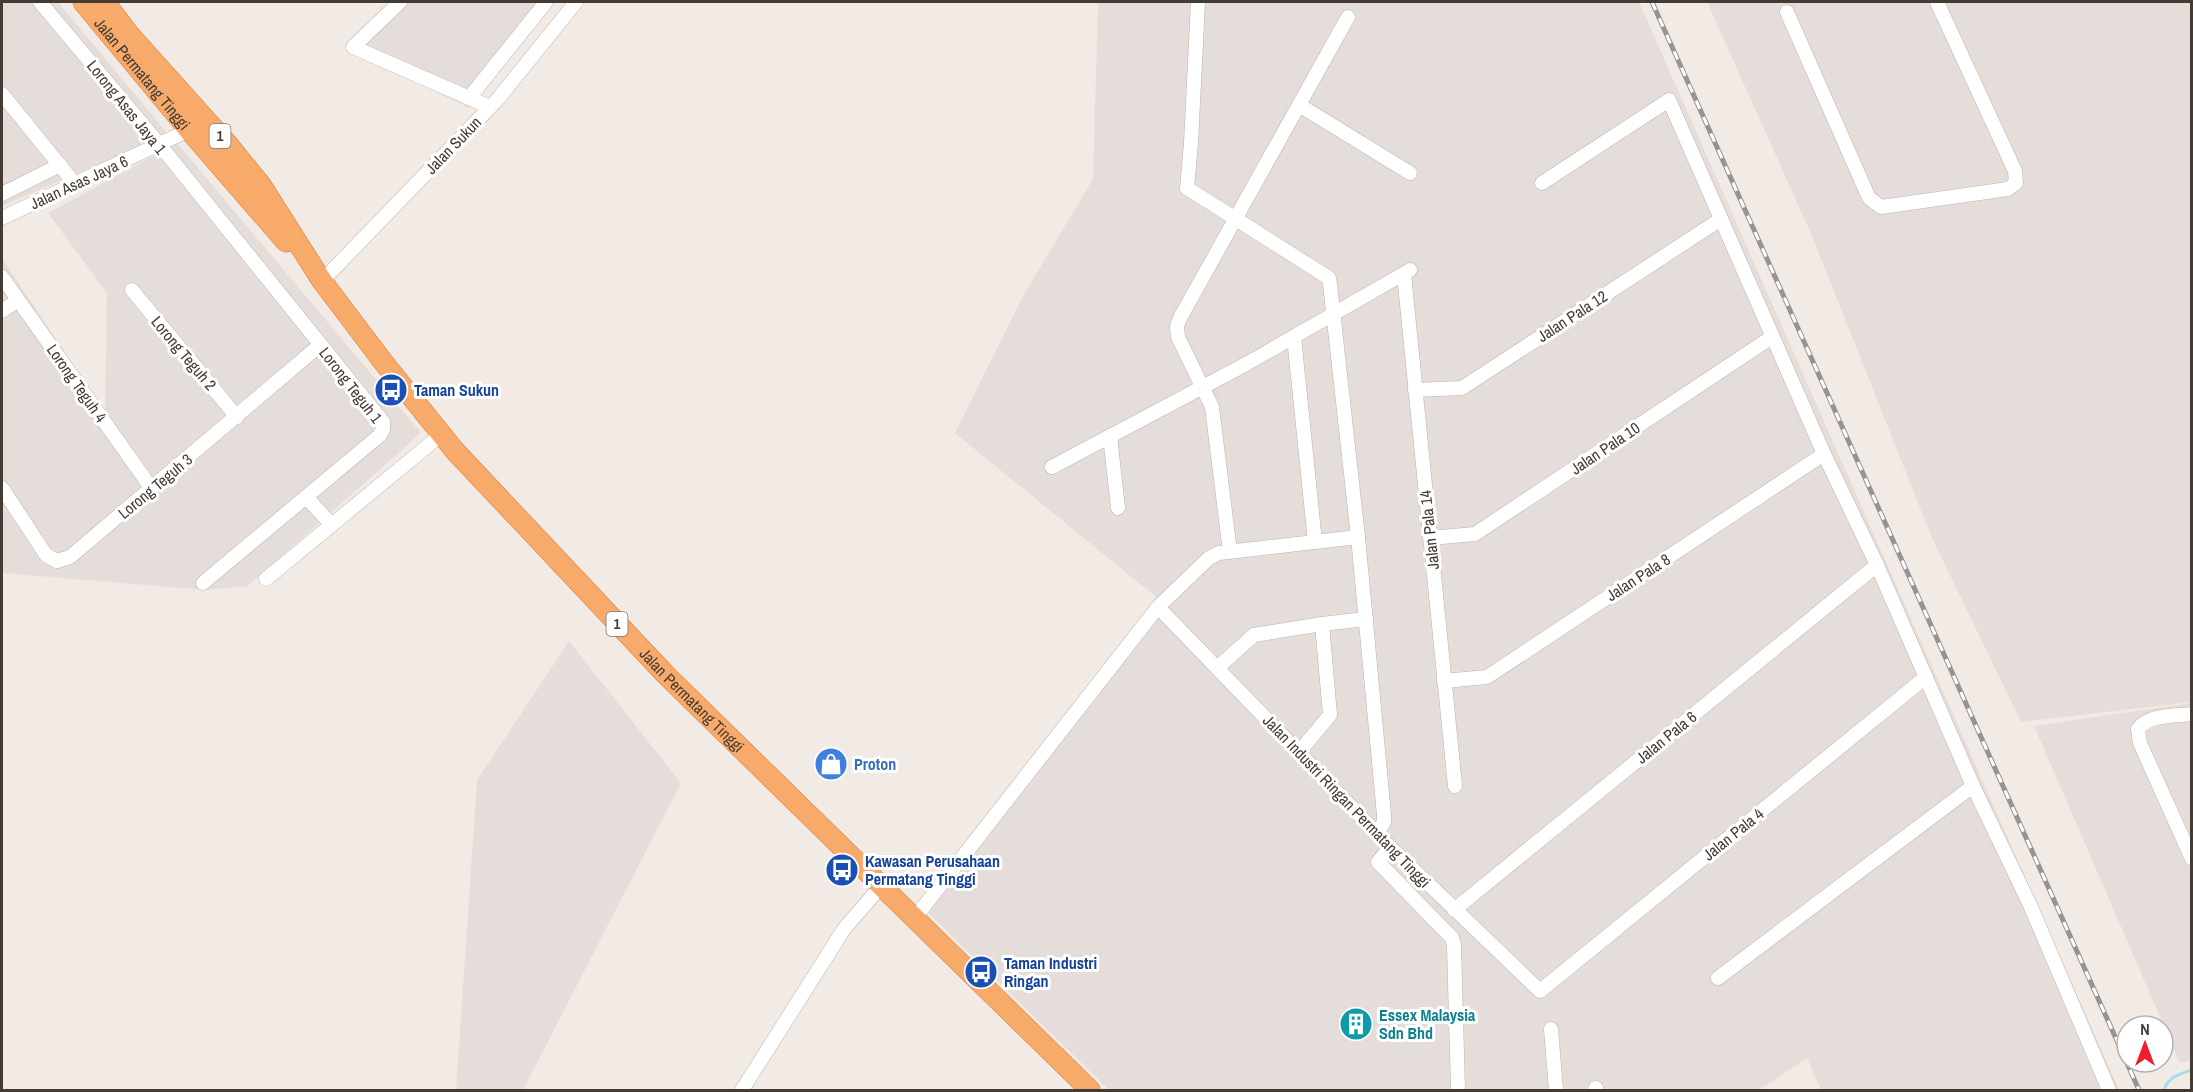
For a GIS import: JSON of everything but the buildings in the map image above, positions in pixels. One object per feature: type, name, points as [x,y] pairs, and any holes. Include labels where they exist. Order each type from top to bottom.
[{"type":"highway","name":"Jalan Permatang Tinggi","points":[[83,2],[260,214],[322,281]]},
{"type":"highway","name":"Jalan Permatang Tinggi","points":[[105,2],[129,34],[226,142],[261,185],[322,281],[384,363],[442,434],[566,571],[667,676],[1090,1090]]},
{"type":"highway","points":[[189,130],[198,128],[226,142]]},
{"type":"street","name":"Lorong Asas Jaya 1","points":[[40,2],[213,212]]},
{"type":"street","points":[[400,2],[352,47],[489,107]]},
{"type":"street","points":[[469,98],[546,2]]},
{"type":"street","name":"Jalan Sukun","points":[[322,281],[489,107],[576,2]]},
{"type":"street","points":[[1198,2],[1191,143],[1186,188],[1329,278],[1358,537],[1384,815],[1384,822],[1377,833]]},
{"type":"street","points":[[1787,12],[1869,198],[1881,207],[2008,189],[2016,183],[2015,171],[1937,2]]},
{"type":"street","points":[[1230,552],[1212,407],[1178,338],[1177,326],[1347,17]]},
{"type":"street","points":[[2,94],[75,184]]},
{"type":"street","points":[[1542,183],[1669,100],[1772,337],[1877,565],[1973,786],[2030,904],[2109,1090]]},
{"type":"street","points":[[1299,105],[1410,173]]},
{"type":"street","name":"Jalan Asas Jaya 6","points":[[2,219],[189,130]]},
{"type":"street","points":[[2,194],[60,165]]},
{"type":"street","name":"Lorong Teguh 1","points":[[203,583],[380,435],[383,429],[383,422],[213,212]]},
{"type":"street","name":"Jalan Pala 12","points":[[1415,390],[1462,388],[1721,219]]},
{"type":"street","name":"Jalan Pala 14","points":[[1334,314],[1407,272],[1415,390],[1455,786]]},
{"type":"street","name":"Lorong Teguh 4","points":[[2,277],[152,489]]},
{"type":"street","name":"Lorong Teguh 2","points":[[132,290],[237,417]]},
{"type":"street","points":[[2,311],[18,300]]},
{"type":"street","points":[[1052,467],[1294,338],[1334,314]]},
{"type":"street","name":"Jalan Pala 10","points":[[1430,538],[1475,534],[1772,337]]},
{"type":"street","points":[[1294,338],[1315,542]]},
{"type":"street","name":"Lorong Teguh 3","points":[[2,488],[46,555],[57,561],[70,557],[320,345]]},
{"type":"street","points":[[266,579],[442,434]]},
{"type":"street","points":[[1110,436],[1118,508]]},
{"type":"street","name":"Jalan Pala 8","points":[[1444,681],[1487,676],[1824,454]]},
{"type":"street","points":[[306,497],[331,524]]},
{"type":"street","points":[[914,919],[1158,607],[1213,555],[1358,537]]},
{"type":"street","name":"Jalan Pala 6","points":[[1454,910],[1877,565]]},
{"type":"street","name":"Jalan Industri Ringan Permatang Tinggi","points":[[1158,607],[1390,847],[1540,991]]},
{"type":"street","points":[[1217,668],[1254,635],[1365,619]]},
{"type":"street","points":[[1299,752],[1330,715],[1322,624]]},
{"type":"street","name":"Jalan Pala 4","points":[[1540,991],[1926,676]]},
{"type":"street","points":[[2192,714],[2154,719],[2142,724],[2139,729],[2140,743],[2192,859]]},
{"type":"street","points":[[1718,978],[1973,786]]},
{"type":"street","points":[[1390,847],[1378,862],[1452,938],[1454,945],[1458,1090]]},
{"type":"street","points":[[742,1090],[844,929],[882,885]]},
{"type":"street","points":[[1551,1029],[1556,1090]]},
{"type":"shaded area","points":[[2,2],[58,2],[168,134],[2,206]]},
{"type":"shaded area","points":[[393,2],[555,2],[469,108],[346,48]]},
{"type":"shaded area","points":[[1098,2],[1639,2],[2119,1090],[1821,1090],[1807,1058],[1759,1090],[1109,1090],[919,904],[1027,768],[1156,597],[955,433],[1024,294],[1093,179]]},
{"type":"shaded area","points":[[1707,2],[2191,2],[2191,702],[2021,722],[1932,538],[1812,236]]},
{"type":"shaded area","points":[[177,143],[421,433],[248,586],[206,590],[2,573],[2,258],[105,413],[107,293],[48,213]]},
{"type":"shaded area","points":[[569,641],[681,783],[523,1090],[456,1090],[477,780]]},
{"type":"shaded area","points":[[2191,703],[2191,1060],[2180,1063],[2175,1051],[2175,1014],[2159,1014],[2034,726]]},
{"type":"waterway","points":[[2164,1090],[2171,1079],[2192,1070]]},
{"type":"railway","points":[[1652,2],[2139,1090]]},
{"type":"place","name":"Taman Sukun","points":[[391,390]]},
{"type":"place","name":"Proton","points":[[831,764]]},
{"type":"place","name":"Kawasan Perusahaan Permatang Tinggi","points":[[842,870]]},
{"type":"place","name":"Taman Industri Ringan","points":[[981,972]]},
{"type":"place","name":"Essex Malaysia Sdn Bhd","points":[[1356,1024]]}]
